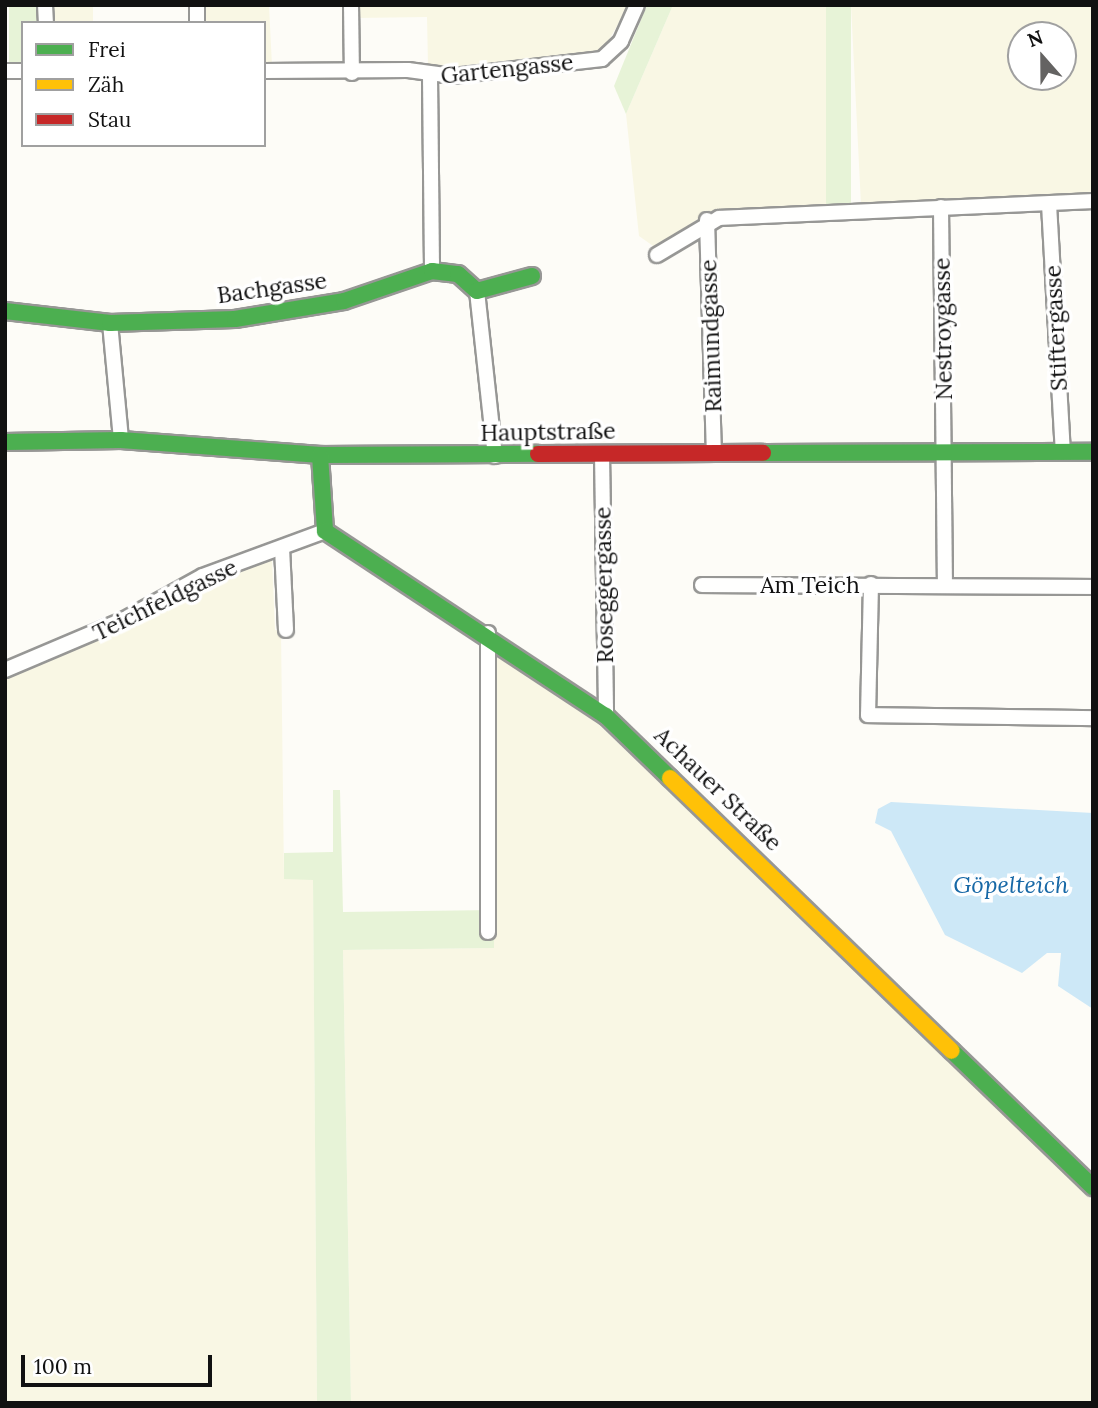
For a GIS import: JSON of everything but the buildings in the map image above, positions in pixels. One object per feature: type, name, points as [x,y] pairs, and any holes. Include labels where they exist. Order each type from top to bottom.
[{"type":"street","points":[[351,5],[352,73]]},
{"type":"street","name":"Gartengasse","points":[[266,71],[352,73],[408,70],[430,76],[603,59],[621,41],[637,5]]},
{"type":"street","points":[[430,76],[432,271],[458,274],[477,290],[495,456]]},
{"type":"street","points":[[657,255],[707,220],[1093,201]]},
{"type":"street","name":"Stiftergasse","points":[[1049,204],[1063,452]]},
{"type":"street","name":"Nestroygasse","points":[[941,207],[946,452],[945,584]]},
{"type":"street","name":"Raimundgasse","points":[[707,220],[714,453]]},
{"type":"street","name":"Bachgasse","points":[[5,311],[110,323],[235,319],[331,304],[432,271]]},
{"type":"street","points":[[477,290],[532,276]]},
{"type":"street","points":[[110,323],[121,440]]},
{"type":"street","name":"Hauptstraße","points":[[5,442],[121,440],[320,454],[495,456],[1093,452]]},
{"type":"street","points":[[320,454],[325,531]]},
{"type":"street","name":"Roseggergasse","points":[[602,454],[606,716]]},
{"type":"street","name":"Achauer Straße","points":[[325,531],[488,633],[606,716],[1093,1187]]},
{"type":"street","name":"Teichfeldgasse","points":[[5,670],[125,619],[203,576],[325,531]]},
{"type":"street","points":[[282,548],[286,630]]},
{"type":"street","points":[[871,584],[1093,587]]},
{"type":"street","name":"Am Teich","points":[[702,585],[871,584],[868,715],[1093,718]]},
{"type":"street","points":[[488,633],[488,932]]},
{"type":"shaded area","points":[[52,5],[93,5],[93,21],[52,21]]},
{"type":"shaded area","points":[[200,5],[269,5],[272,66],[266,66],[266,21],[200,21]]},
{"type":"shaded area","points":[[356,5],[629,5],[602,52],[448,71],[428,66],[427,17],[356,18]]},
{"type":"shaded area","points":[[673,5],[826,5],[838,206],[708,212],[656,248],[639,236],[626,114]]},
{"type":"shaded area","points":[[851,5],[1093,5],[1093,194],[861,205]]},
{"type":"shaded area","points":[[272,559],[275,630],[281,631],[284,878],[313,879],[317,1403],[5,1403],[5,673],[33,668],[212,575]]},
{"type":"shaded area","points":[[494,650],[587,713],[1093,1201],[1093,1403],[351,1403],[343,950],[494,948]]},
{"type":"green space","points":[[9,5],[52,5],[52,21],[21,21],[21,63],[9,63]]},
{"type":"green space","points":[[647,5],[673,5],[626,114],[614,86]]},
{"type":"green space","points":[[826,5],[851,5],[851,206],[826,206]]},
{"type":"green space","points":[[333,790],[340,790],[343,912],[494,910],[494,948],[343,950],[351,1403],[317,1403],[313,880],[284,879],[284,853],[333,852]]},
{"type":"water","name":"Göpelteich","points":[[891,802],[1093,813],[1093,1009],[1058,986],[1061,953],[1047,953],[1022,973],[945,935],[891,831],[875,823],[878,809]]},
{"type":"traffic: fast","points":[[5,311],[110,323],[235,319],[344,301],[432,271],[458,274],[477,291],[532,276]]},
{"type":"traffic: fast","points":[[5,442],[121,440],[320,455],[538,454]]},
{"type":"traffic: fast","points":[[763,453],[1093,452]]},
{"type":"traffic: fast","points":[[320,455],[325,531],[606,716],[670,778]]},
{"type":"traffic: fast","points":[[952,1051],[1093,1187]]},
{"type":"traffic: slow","points":[[670,778],[952,1051]]},
{"type":"traffic: jam","points":[[538,454],[763,453]]}]
